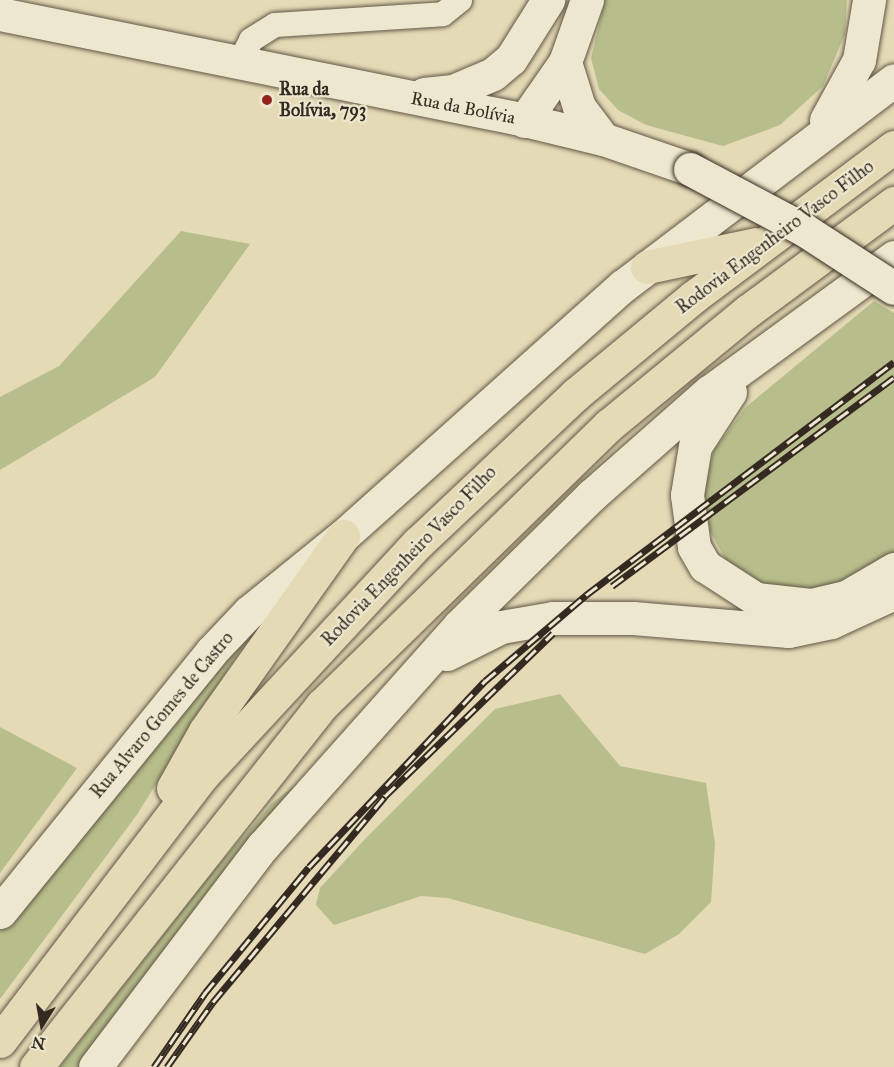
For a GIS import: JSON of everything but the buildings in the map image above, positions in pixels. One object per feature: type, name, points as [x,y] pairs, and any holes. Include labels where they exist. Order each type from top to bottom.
[{"type":"highway","name":"Rodovia Engenheiro Vasco Filho","points":[[0,1041],[111,890],[201,777],[418,543],[576,394],[766,242],[894,147]]},
{"type":"highway","points":[[36,1067],[160,904],[330,697],[609,425],[748,311],[894,203]]},
{"type":"highway","points":[[647,267],[766,242]]},
{"type":"highway","points":[[111,890],[205,731],[343,536]]},
{"type":"main road","points":[[393,94],[453,90],[493,74],[511,59],[548,0]]},
{"type":"main road","points":[[520,120],[565,62],[587,0]]},
{"type":"main road","points":[[817,135],[850,83],[866,38],[869,0]]},
{"type":"main road","name":"Rua da Bolívia","points":[[0,14],[603,139],[690,169],[794,224],[894,288]]},
{"type":"main road","points":[[511,59],[520,120]]},
{"type":"main road","points":[[565,62],[579,107],[603,139]]},
{"type":"main road","points":[[343,536],[647,267],[817,135],[894,81]]},
{"type":"main road","points":[[95,1067],[263,846],[460,625],[592,495],[708,392],[763,355],[894,257]]},
{"type":"main road","points":[[763,355],[721,402],[695,446],[688,522],[705,566],[756,599],[811,605],[846,597],[894,568]]},
{"type":"main road","name":"Rua Alvaro Gomes de Castro","points":[[0,912],[211,652],[249,612],[343,536]]},
{"type":"main road","points":[[377,718],[449,653],[501,627],[594,616],[788,631],[831,622],[894,593]]},
{"type":"street","points":[[239,63],[251,40],[275,26],[432,15],[448,12],[460,0]]},
{"type":"green space","points":[[605,0],[847,0],[845,34],[823,86],[780,125],[723,146],[646,125],[618,110],[599,89],[591,58]]},
{"type":"green space","points":[[181,231],[250,244],[155,377],[0,470],[0,397],[59,366]]},
{"type":"green space","points":[[874,301],[894,313],[894,552],[861,576],[822,590],[763,585],[729,566],[710,531],[704,487],[714,450],[746,407]]},
{"type":"green space","points":[[256,625],[136,816],[0,999],[0,931]]},
{"type":"green space","points":[[560,694],[620,766],[706,783],[715,844],[711,902],[679,934],[645,954],[448,898],[421,896],[334,925],[316,905],[320,888],[366,838],[495,709]]},
{"type":"green space","points":[[0,727],[77,768],[0,873]]},
{"type":"green space","points":[[307,776],[80,1067],[60,1067],[214,870],[272,803]]},
{"type":"railway","points":[[154,1067],[205,993],[309,867],[485,681],[586,595],[894,362]]},
{"type":"railway","points":[[612,586],[894,377]]},
{"type":"railway","points":[[167,1067],[213,1002],[385,796],[553,633]]},
{"type":"place","name":"Rua da Bolívia, 793","points":[[267,100]]}]
